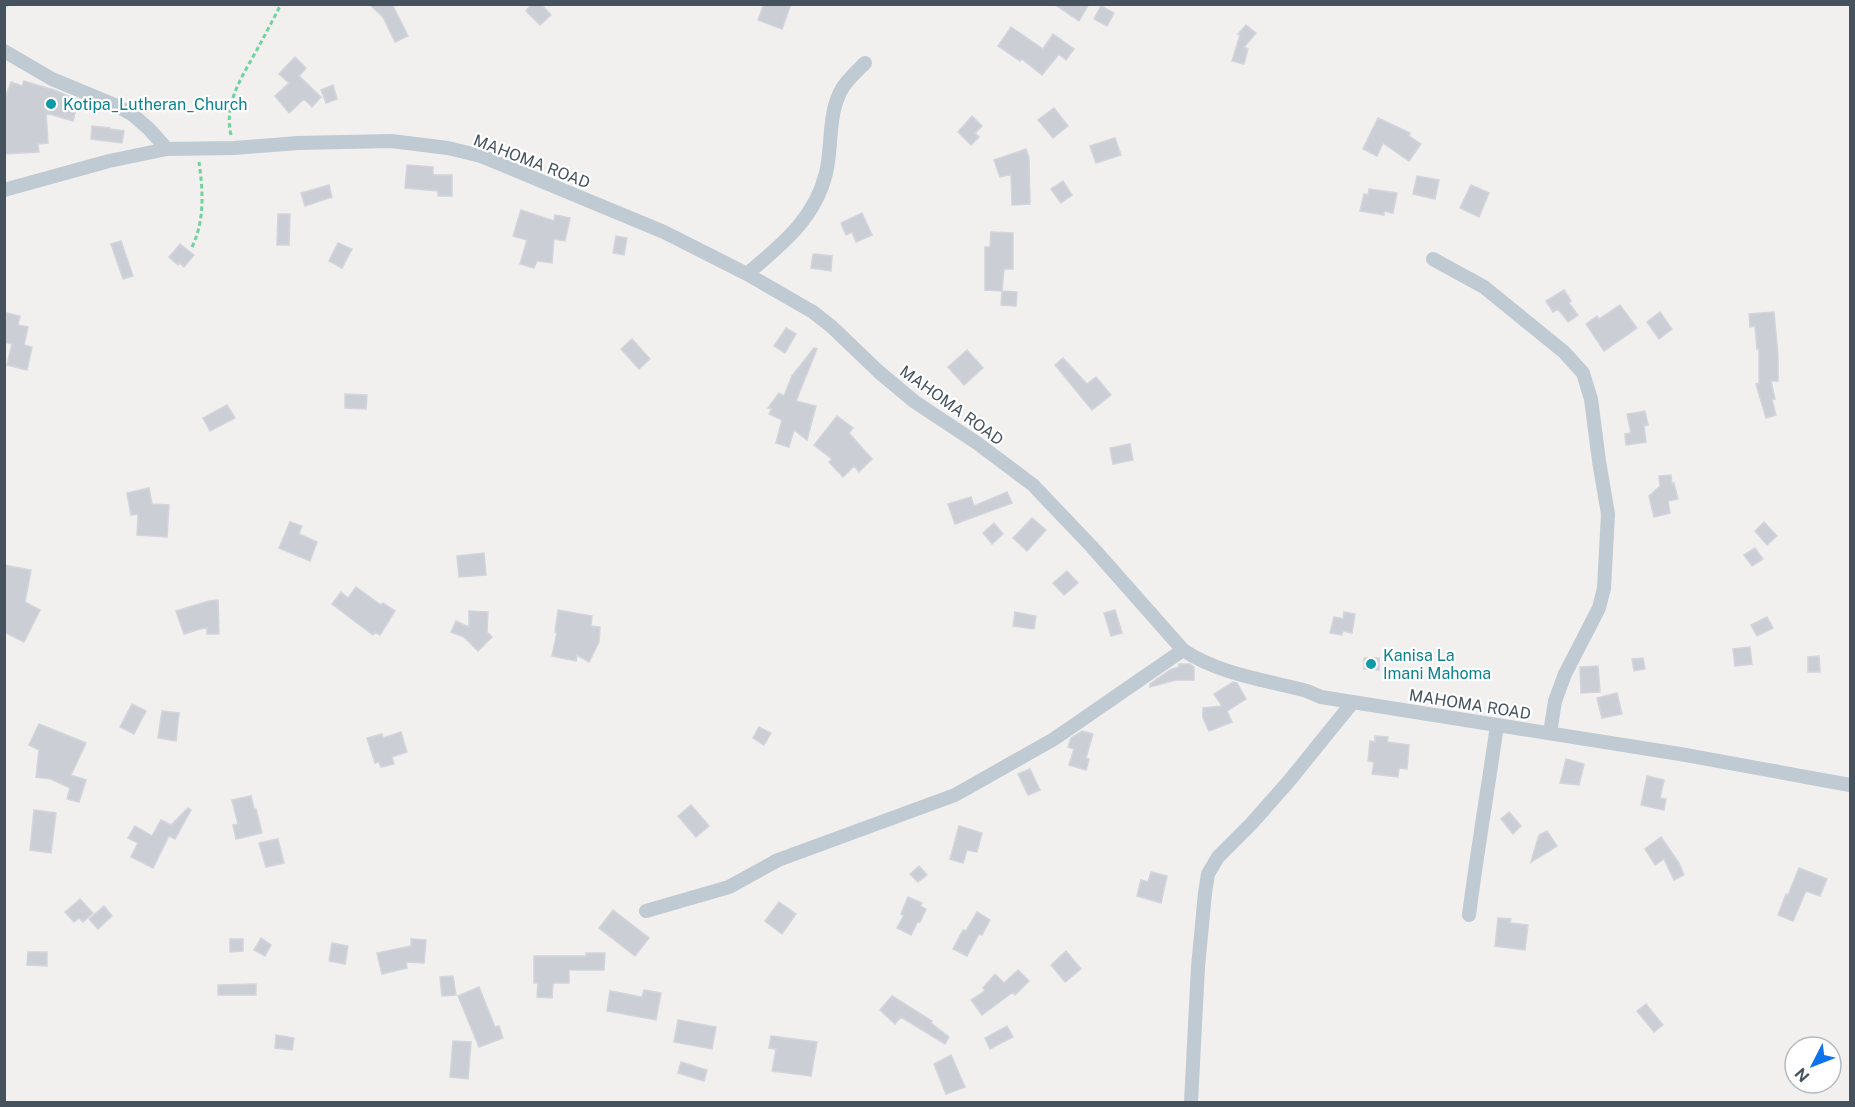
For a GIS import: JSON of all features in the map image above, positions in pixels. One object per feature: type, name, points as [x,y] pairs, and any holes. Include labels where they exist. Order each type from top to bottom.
[{"type":"street","points":[[4,51],[52,79],[133,115],[167,149]]},
{"type":"street","points":[[747,274],[794,233],[813,206],[826,174],[833,109],[843,87],[865,63]]},
{"type":"street","name":"MAHOMA ROAD","points":[[4,190],[109,160],[167,149],[391,141],[448,148],[481,156],[664,232],[747,274],[813,312],[906,394],[1033,485],[1092,547],[1183,650],[1212,666],[1307,691],[1321,697],[1680,754],[1851,785]]},
{"type":"street","points":[[1433,259],[1484,287],[1564,352],[1583,373],[1591,399],[1608,514],[1604,588],[1599,608],[1565,674],[1555,701],[1550,733]]},
{"type":"street","points":[[646,911],[729,887],[778,860],[955,795],[1054,739],[1183,650]]},
{"type":"street","points":[[1191,1102],[1198,967],[1208,874],[1218,857],[1289,781],[1353,702]]},
{"type":"street","points":[[1469,915],[1497,725]]},
{"type":"path","points":[[4,6],[10,4]]},
{"type":"path","points":[[234,148],[229,128],[230,104],[238,82],[281,4]]},
{"type":"path","points":[[192,247],[199,234],[202,208],[197,148]]},
{"type":"building","points":[[369,4],[392,4],[408,36],[395,42],[383,17]]},
{"type":"building","points":[[532,4],[541,4],[551,15],[540,25],[526,11]]},
{"type":"building","points":[[764,4],[791,4],[782,29],[758,20]]},
{"type":"building","points":[[1054,4],[1089,4],[1079,21]]},
{"type":"building","points":[[1101,6],[1114,13],[1107,26],[1094,19]]},
{"type":"building","points":[[1246,25],[1256,33],[1244,47],[1248,49],[1244,64],[1232,61],[1240,35],[1238,34]]},
{"type":"building","points":[[1011,27],[1043,49],[1053,34],[1074,49],[1066,60],[1059,54],[1042,75],[1022,59],[1020,61],[998,46]]},
{"type":"building","points":[[295,57],[306,68],[299,76],[321,97],[312,107],[304,99],[289,113],[275,96],[289,83],[279,74]]},
{"type":"building","points":[[24,81],[78,100],[73,121],[46,113],[48,143],[38,144],[39,152],[4,154],[4,101],[11,82],[22,86]]},
{"type":"building","points":[[333,85],[337,99],[326,103],[321,90]]},
{"type":"building","points":[[1054,108],[1068,126],[1053,138],[1038,120]]},
{"type":"building","points":[[972,116],[982,126],[975,133],[979,137],[971,145],[958,132]]},
{"type":"building","points":[[1378,118],[1410,133],[1409,136],[1421,144],[1409,161],[1383,143],[1377,156],[1363,149]]},
{"type":"building","points":[[92,126],[124,131],[122,143],[91,139]]},
{"type":"building","points":[[1115,138],[1121,155],[1096,163],[1090,146]]},
{"type":"building","points":[[1026,149],[1029,158],[1030,204],[1012,205],[1011,174],[1000,177],[994,160]]},
{"type":"building","points":[[407,165],[433,167],[433,175],[452,175],[452,196],[438,196],[438,191],[405,188]]},
{"type":"building","points":[[1417,176],[1439,180],[1435,199],[1413,194]]},
{"type":"building","points":[[1063,181],[1072,195],[1061,203],[1051,189]]},
{"type":"building","points":[[329,185],[332,197],[305,206],[301,193]]},
{"type":"building","points":[[1471,185],[1489,193],[1479,217],[1460,208]]},
{"type":"building","points":[[1369,189],[1397,193],[1393,213],[1384,211],[1384,215],[1360,211],[1364,194],[1368,195]]},
{"type":"building","points":[[521,210],[554,221],[555,215],[570,218],[565,241],[554,239],[552,263],[537,261],[534,268],[520,264],[527,240],[513,236]]},
{"type":"building","points":[[862,213],[872,235],[856,242],[852,232],[846,235],[841,223]]},
{"type":"building","points":[[278,214],[290,214],[289,245],[277,245]]},
{"type":"building","points":[[991,232],[1013,233],[1013,269],[1004,269],[1002,291],[985,290],[985,247],[990,247]]},
{"type":"building","points":[[616,236],[627,238],[624,255],[613,253]]},
{"type":"building","points":[[121,241],[133,276],[123,279],[111,244]]},
{"type":"building","points":[[338,243],[352,249],[342,268],[329,261]]},
{"type":"building","points":[[180,244],[194,255],[184,267],[169,257]]},
{"type":"building","points":[[813,254],[832,256],[831,271],[811,268]]},
{"type":"building","points":[[1564,290],[1571,301],[1569,303],[1578,315],[1568,322],[1558,309],[1553,312],[1546,301]]},
{"type":"building","points":[[1002,291],[1017,292],[1016,306],[1001,305]]},
{"type":"building","points":[[1620,305],[1637,328],[1604,351],[1586,324],[1597,316],[1599,319]]},
{"type":"building","points":[[1660,312],[1672,329],[1659,339],[1647,322]]},
{"type":"building","points":[[1774,312],[1778,381],[1771,381],[1776,415],[1766,418],[1756,384],[1759,384],[1759,349],[1757,349],[1755,326],[1750,327],[1749,314]]},
{"type":"building","points":[[7,313],[20,316],[18,325],[28,327],[24,345],[32,347],[27,370],[7,365],[12,344],[4,342]]},
{"type":"building","points":[[786,328],[796,334],[785,353],[774,346]]},
{"type":"building","points":[[632,339],[650,359],[639,369],[621,349]]},
{"type":"building","points":[[814,348],[817,349],[796,401],[816,406],[807,440],[794,430],[789,447],[776,443],[782,420],[769,414],[772,409],[768,408],[779,393],[784,396],[792,376]]},
{"type":"building","points":[[967,350],[983,368],[964,385],[948,367]]},
{"type":"building","points":[[1063,358],[1087,384],[1096,377],[1111,395],[1092,410],[1055,365]]},
{"type":"building","points":[[345,394],[367,395],[366,409],[345,408]]},
{"type":"building","points":[[227,405],[235,418],[210,431],[203,418]]},
{"type":"building","points":[[1645,411],[1648,425],[1644,426],[1646,442],[1626,445],[1625,434],[1631,433],[1627,414]]},
{"type":"building","points":[[837,416],[853,428],[849,433],[872,459],[859,472],[854,466],[843,477],[829,462],[832,459],[814,445]]},
{"type":"building","points":[[1130,444],[1133,460],[1113,464],[1110,448]]},
{"type":"building","points":[[1671,475],[1678,499],[1668,501],[1670,513],[1654,517],[1649,496],[1660,486],[1659,476]]},
{"type":"building","points":[[149,488],[152,504],[169,505],[167,537],[137,535],[138,514],[131,515],[127,493]]},
{"type":"building","points":[[1007,492],[1012,503],[955,524],[948,504],[971,497],[974,506]]},
{"type":"building","points":[[1032,518],[1046,530],[1027,551],[1013,538]]},
{"type":"building","points":[[290,522],[302,526],[299,534],[317,542],[310,561],[279,548]]},
{"type":"building","points":[[1764,522],[1777,536],[1767,545],[1755,531]]},
{"type":"building","points":[[994,523],[1003,534],[992,544],[983,533]]},
{"type":"building","points":[[1755,548],[1763,559],[1752,566],[1744,555]]},
{"type":"building","points":[[484,553],[486,575],[459,577],[457,556]]},
{"type":"building","points":[[4,565],[31,570],[25,602],[40,610],[24,642],[4,632]]},
{"type":"building","points":[[1067,571],[1078,583],[1064,595],[1053,583]]},
{"type":"building","points":[[356,587],[381,605],[383,603],[395,611],[380,635],[375,632],[373,635],[332,604],[341,592],[348,598]]},
{"type":"building","points":[[218,600],[219,634],[207,634],[207,627],[184,634],[176,611]]},
{"type":"building","points":[[558,610],[592,616],[591,626],[600,627],[599,642],[589,662],[577,655],[576,661],[552,656],[557,632],[555,632]]},
{"type":"building","points":[[1115,610],[1122,633],[1111,636],[1104,613]]},
{"type":"building","points":[[469,611],[488,612],[487,632],[492,637],[478,651],[464,637],[451,632],[456,621],[469,627]]},
{"type":"building","points":[[1015,612],[1036,616],[1034,629],[1013,626]]},
{"type":"building","points":[[1344,612],[1355,614],[1352,633],[1343,631],[1342,635],[1330,633],[1334,617],[1343,619]]},
{"type":"building","points":[[1767,617],[1773,628],[1757,636],[1751,625]]},
{"type":"building","points":[[1750,647],[1752,664],[1735,666],[1733,649]]},
{"type":"building","points":[[1819,656],[1820,672],[1808,672],[1808,657]]},
{"type":"building","name":"Kanisa La Imani Mahoma","points":[[1364,658],[1379,658],[1379,670],[1364,669]]},
{"type":"building","points":[[1643,658],[1645,669],[1634,671],[1632,659]]},
{"type":"building","points":[[1179,664],[1190,664],[1194,667],[1194,680],[1176,680],[1150,687],[1150,684],[1170,670],[1179,667]]},
{"type":"building","points":[[1598,666],[1600,692],[1581,693],[1580,667]]},
{"type":"building","points":[[1233,682],[1237,683],[1246,699],[1227,711],[1232,722],[1209,731],[1203,718],[1203,708],[1222,706],[1214,694]]},
{"type":"building","points":[[1617,693],[1622,714],[1602,718],[1597,698]]},
{"type":"building","points":[[132,704],[146,711],[134,734],[120,727]]},
{"type":"building","points":[[162,711],[179,713],[176,741],[158,738]]},
{"type":"building","points":[[39,724],[86,743],[71,775],[86,780],[79,802],[67,799],[70,788],[51,779],[36,777],[39,750],[29,745]]},
{"type":"building","points":[[759,727],[771,733],[764,745],[753,738]]},
{"type":"building","points":[[1082,731],[1093,734],[1086,758],[1089,759],[1086,770],[1069,765],[1074,749],[1068,747],[1071,738]]},
{"type":"building","points":[[401,732],[407,752],[392,757],[394,764],[381,767],[379,762],[375,763],[367,738],[382,734],[383,738]]},
{"type":"building","points":[[1375,736],[1388,737],[1387,742],[1409,745],[1407,769],[1399,768],[1398,777],[1372,774],[1374,762],[1368,761],[1370,741],[1375,742]]},
{"type":"building","points":[[1566,759],[1584,764],[1579,785],[1560,783]]},
{"type":"building","points":[[1030,769],[1040,790],[1028,795],[1018,774]]},
{"type":"building","points":[[1647,776],[1664,780],[1660,798],[1666,799],[1664,810],[1641,805]]},
{"type":"building","points":[[251,796],[262,833],[236,839],[233,825],[238,824],[232,800]]},
{"type":"building","points":[[691,805],[709,826],[696,837],[678,816]]},
{"type":"building","points":[[188,808],[191,810],[175,839],[169,836],[153,868],[131,857],[138,843],[128,838],[135,826],[152,836],[161,820],[171,825]]},
{"type":"building","points":[[34,810],[56,813],[51,853],[30,850]]},
{"type":"building","points":[[1509,812],[1521,826],[1513,834],[1501,819]]},
{"type":"building","points":[[959,826],[982,833],[977,852],[967,850],[963,863],[950,859]]},
{"type":"building","points":[[1547,831],[1557,846],[1531,862],[1539,835]]},
{"type":"building","points":[[1661,837],[1679,863],[1684,875],[1674,880],[1664,859],[1655,865],[1645,849]]},
{"type":"building","points":[[278,839],[284,863],[266,867],[259,843]]},
{"type":"building","points":[[919,866],[927,875],[918,882],[910,874]]},
{"type":"building","points":[[1799,868],[1827,879],[1820,896],[1806,891],[1793,921],[1778,915]]},
{"type":"building","points":[[1151,872],[1167,876],[1161,903],[1137,896],[1141,880],[1148,882]]},
{"type":"building","points":[[908,897],[922,903],[920,906],[926,909],[911,935],[897,928],[904,915],[901,914]]},
{"type":"building","points":[[80,899],[93,913],[83,922],[79,918],[74,922],[65,912]]},
{"type":"building","points":[[779,902],[796,914],[782,934],[765,921]]},
{"type":"building","points":[[104,906],[112,916],[98,929],[89,919]]},
{"type":"building","points":[[613,910],[649,938],[635,956],[599,928]]},
{"type":"building","points":[[977,912],[990,920],[967,956],[953,949],[963,930],[966,931]]},
{"type":"building","points":[[1498,918],[1511,919],[1510,923],[1528,925],[1525,950],[1495,946]]},
{"type":"building","points":[[261,938],[271,945],[265,956],[254,950]]},
{"type":"building","points":[[230,939],[243,939],[243,951],[230,952]]},
{"type":"building","points":[[411,939],[426,940],[424,963],[406,962],[407,968],[382,974],[377,953],[411,946]]},
{"type":"building","points":[[332,943],[348,946],[345,964],[329,961]]},
{"type":"building","points":[[1066,951],[1081,969],[1065,982],[1051,965]]},
{"type":"building","points":[[28,952],[47,952],[47,966],[27,965]]},
{"type":"building","points":[[586,953],[605,953],[604,970],[569,970],[569,983],[553,983],[552,998],[537,997],[538,983],[534,983],[534,956],[586,956]]},
{"type":"building","points":[[1018,970],[1029,981],[1015,995],[1013,992],[982,1015],[971,1000],[985,991],[983,988],[995,974],[1004,983]]},
{"type":"building","points":[[453,976],[456,995],[442,996],[440,977]]},
{"type":"building","points":[[256,984],[256,995],[218,995],[218,985]]},
{"type":"building","points":[[479,987],[495,1027],[499,1026],[503,1038],[479,1047],[458,996]]},
{"type":"building","points":[[644,990],[661,993],[656,1020],[607,1011],[610,991],[642,997]]},
{"type":"building","points":[[892,996],[932,1021],[931,1023],[949,1037],[945,1044],[901,1017],[895,1024],[880,1010]]},
{"type":"building","points":[[1646,1004],[1663,1025],[1654,1032],[1637,1011]]},
{"type":"building","points":[[678,1020],[716,1027],[712,1049],[674,1042]]},
{"type":"building","points":[[1007,1026],[1013,1037],[990,1049],[985,1038]]},
{"type":"building","points":[[276,1035],[294,1038],[292,1050],[275,1048]]},
{"type":"building","points":[[771,1036],[817,1042],[811,1076],[772,1071],[776,1049],[769,1048]]},
{"type":"building","points":[[453,1041],[471,1042],[468,1079],[450,1077]]},
{"type":"building","points":[[951,1055],[965,1087],[946,1094],[934,1064]]},
{"type":"building","points":[[681,1062],[707,1070],[704,1081],[678,1073]]},
{"type":"place","name":"Kotipa_Lutheran_Church","points":[[51,104]]},
{"type":"place","name":"Kanisa La Imani Mahoma","points":[[1371,664]]}]
